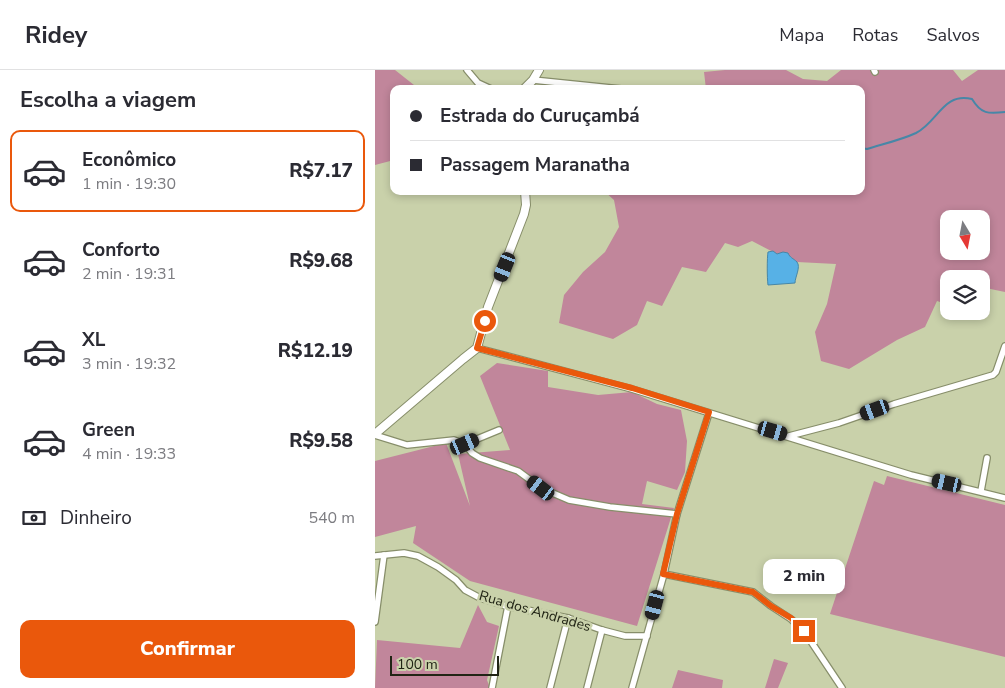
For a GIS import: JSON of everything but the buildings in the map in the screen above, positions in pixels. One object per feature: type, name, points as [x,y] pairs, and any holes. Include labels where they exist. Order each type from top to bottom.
[{"type":"street","points":[[467,70],[484,85]]},
{"type":"street","points":[[528,85],[539,70]]},
{"type":"street","points":[[533,80],[582,85]]},
{"type":"street","points":[[375,434],[477,348],[488,307],[524,214],[525,195]]},
{"type":"street","points":[[789,436],[839,423],[894,404],[993,375],[996,372],[1005,346]]},
{"type":"street","points":[[477,348],[632,388],[911,474],[1005,498]]},
{"type":"street","points":[[632,688],[647,636],[677,514],[709,412]]},
{"type":"street","points":[[465,444],[499,430]]},
{"type":"street","points":[[375,434],[407,445],[454,440],[465,444],[472,453],[480,458],[519,471],[541,488],[569,500],[610,507],[677,514]]},
{"type":"street","points":[[981,491],[987,458]]},
{"type":"street","name":"Rua dos Andrades","points":[[375,556],[404,554],[418,556],[438,567],[480,598],[567,618],[625,636],[647,636]]},
{"type":"street","points":[[375,622],[385,555]]},
{"type":"street","points":[[663,574],[753,592],[791,618],[804,631],[842,688]]},
{"type":"street","points":[[492,688],[509,606]]},
{"type":"street","points":[[550,688],[567,618]]},
{"type":"street","points":[[587,688],[602,630]]},
{"type":"shaded area","points":[[375,70],[395,70],[414,85],[390,85],[390,161],[375,165]]},
{"type":"shaded area","points":[[786,70],[803,79],[827,81],[841,70],[953,70],[962,81],[978,70],[1005,70],[1005,292],[990,289],[990,270],[940,270],[940,302],[937,301],[925,327],[897,340],[849,369],[821,361],[815,332],[827,304],[836,264],[797,262],[790,257],[779,255],[752,241],[738,247],[725,243],[706,272],[682,267],[662,306],[647,301],[637,325],[613,339],[559,323],[564,295],[583,272],[605,252],[619,227],[614,200],[608,195],[865,195],[865,85],[706,85],[704,72]]},
{"type":"shaded area","points":[[497,363],[548,371],[548,387],[598,395],[632,392],[657,404],[681,410],[687,441],[685,472],[677,490],[647,481],[642,504],[674,508],[637,626],[470,581],[413,543],[416,526],[375,537],[375,461],[446,443],[470,506],[458,454],[510,450],[480,376]]},
{"type":"shaded area","points":[[887,476],[1005,505],[1005,657],[830,614],[874,481],[884,485]]},
{"type":"shaded area","points":[[478,605],[487,622],[499,626],[487,680],[490,688],[375,688],[377,640],[460,648]]},
{"type":"shaded area","points":[[774,659],[788,663],[778,688],[765,688]]},
{"type":"shaded area","points":[[678,670],[723,680],[722,688],[672,688]]},
{"type":"water","points":[[773,251],[777,254],[788,253],[797,262],[798,269],[795,283],[768,285],[768,252]]},
{"type":"waterway","points":[[865,149],[916,133],[924,128],[941,109],[954,100],[962,98],[972,99],[985,112],[1005,112]]},
{"type":"route","points":[[485,321],[477,348],[501,356],[632,388],[709,412],[677,514],[663,574],[753,592],[791,618],[804,631]]}]
